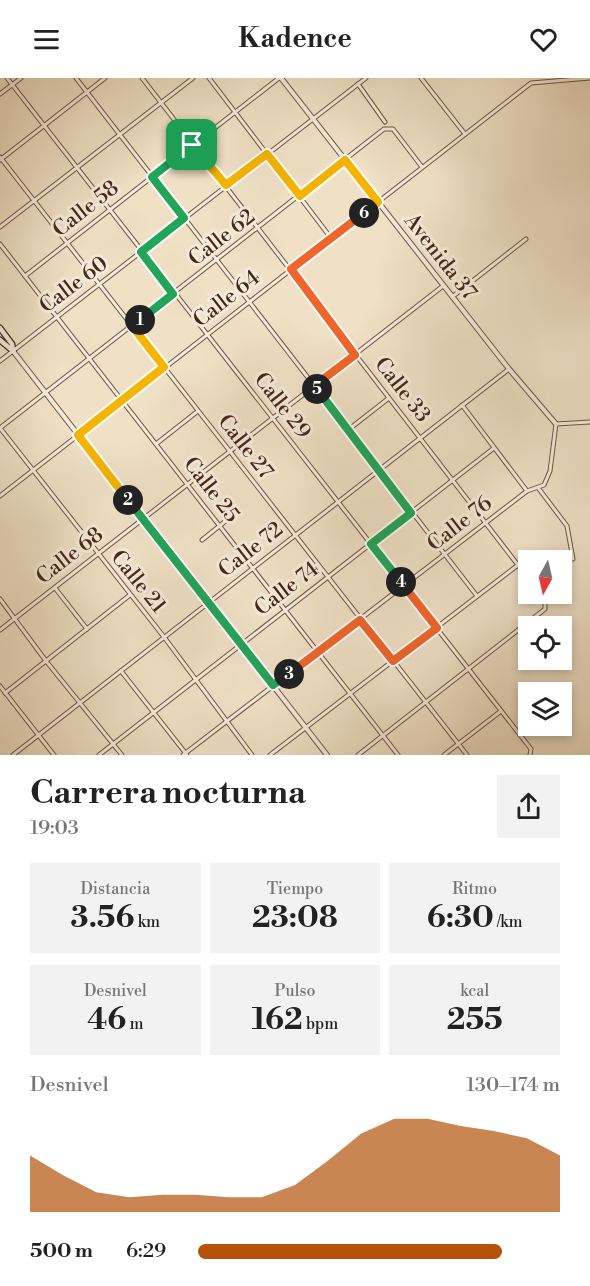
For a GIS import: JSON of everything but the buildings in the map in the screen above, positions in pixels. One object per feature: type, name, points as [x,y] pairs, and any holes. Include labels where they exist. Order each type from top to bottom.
[{"type":"main road","points":[[0,328],[12,344],[13,351]]},
{"type":"main road","points":[[0,340],[13,351]]},
{"type":"street","name":"Calle 29","points":[[7,78],[108,211],[531,748],[531,754]]},
{"type":"street","points":[[0,94],[21,78]]},
{"type":"street","points":[[76,78],[118,136],[477,596]]},
{"type":"street","points":[[0,158],[105,78]]},
{"type":"street","name":"Calle 33","points":[[142,78],[518,565]]},
{"type":"street","points":[[0,227],[193,78]]},
{"type":"street","points":[[209,78],[331,238]]},
{"type":"street","name":"Calle 58","points":[[25,276],[280,78]]},
{"type":"street","name":"Avenida 37","points":[[280,78],[509,369],[556,424]]},
{"type":"street","name":"Calle 60","points":[[0,361],[366,78]]},
{"type":"street","points":[[421,78],[465,134]]},
{"type":"street","points":[[531,78],[531,83],[590,78]]},
{"type":"street","name":"Calle 64","points":[[0,496],[531,83]]},
{"type":"street","points":[[358,84],[385,122]]},
{"type":"street","name":"Calle 62","points":[[0,428],[388,127],[393,129],[422,167]]},
{"type":"street","name":"Calle 27","points":[[0,158],[467,755]]},
{"type":"street","points":[[452,297],[525,239]]},
{"type":"street","name":"Calle 25","points":[[0,244],[398,755]]},
{"type":"street","name":"Calle 68","points":[[0,630],[443,286]]},
{"type":"street","points":[[13,351],[327,755]]},
{"type":"street","name":"Calle 72","points":[[13,755],[509,369]]},
{"type":"street","points":[[348,430],[389,397]]},
{"type":"street","points":[[462,405],[527,491],[539,489],[547,481],[556,424],[590,422]]},
{"type":"street","points":[[156,444],[198,411]]},
{"type":"street","name":"Calle 21","points":[[0,428],[164,637],[252,755]]},
{"type":"street","name":"Calle 74","points":[[99,755],[494,448]]},
{"type":"street","points":[[539,489],[567,526],[573,559]]},
{"type":"street","name":"Calle 76","points":[[185,754],[527,491]]},
{"type":"street","points":[[202,540],[238,511]]},
{"type":"street","points":[[270,755],[518,565]]},
{"type":"street","points":[[54,587],[87,629]]},
{"type":"street","points":[[5,693],[130,595]]},
{"type":"street","points":[[0,599],[46,662],[122,755]]},
{"type":"street","points":[[358,755],[545,609],[545,604]]},
{"type":"street","points":[[121,671],[185,754]]},
{"type":"street","points":[[0,686],[54,755]]},
{"type":"street","points":[[444,755],[501,711]]},
{"type":"route","points":[[192,145],[226,185],[267,154],[300,196],[345,160],[378,202],[291,269],[355,355],[314,386],[411,513],[371,544],[437,628],[393,661],[360,620],[273,685],[78,435],[164,367],[132,326],[173,294],[141,252],[184,218],[152,177],[192,145]]}]
